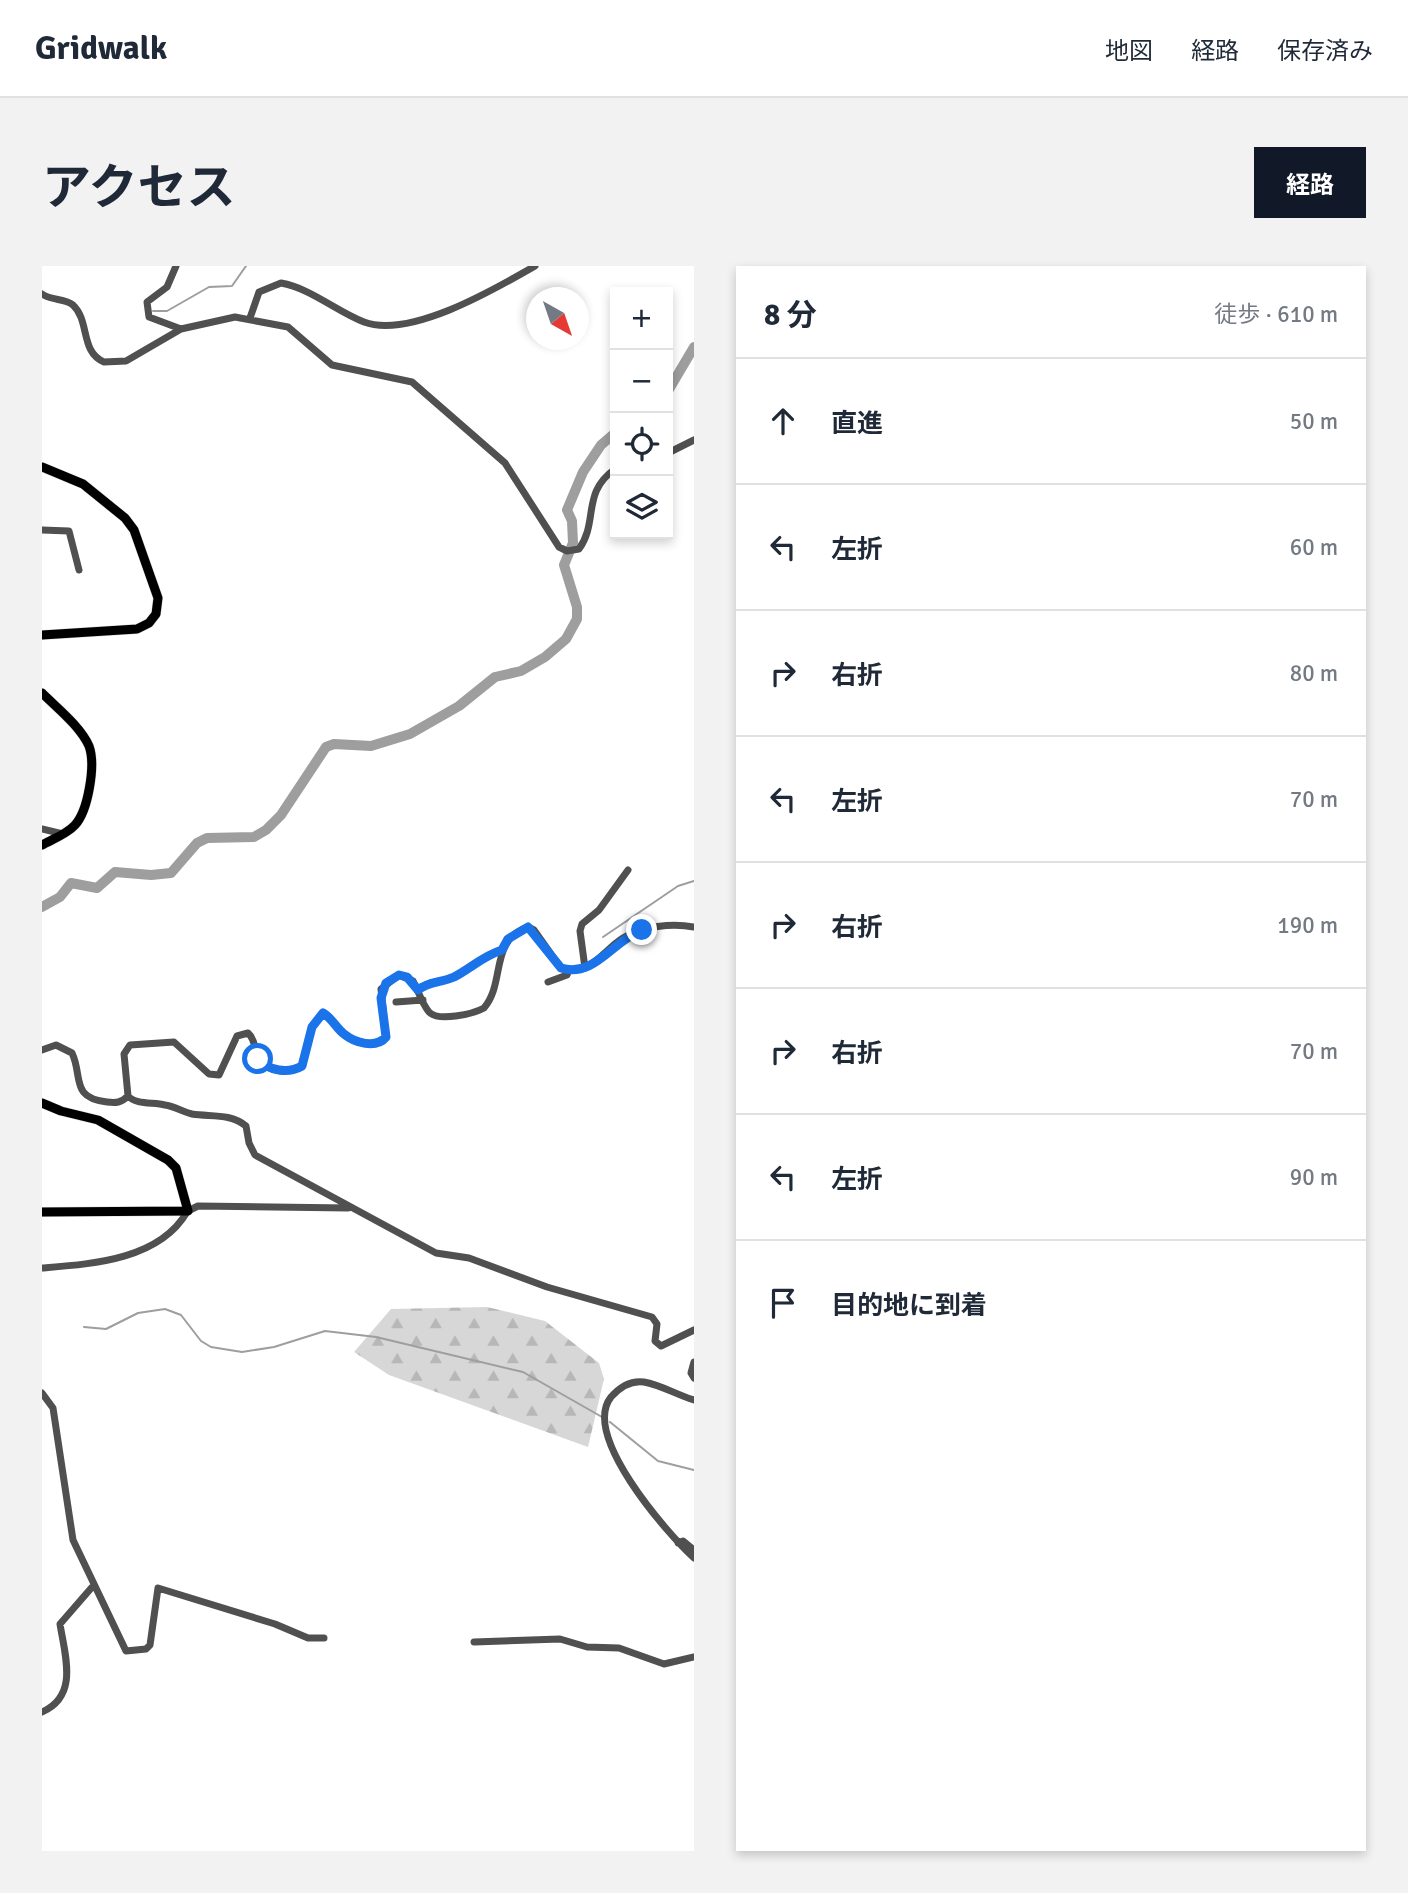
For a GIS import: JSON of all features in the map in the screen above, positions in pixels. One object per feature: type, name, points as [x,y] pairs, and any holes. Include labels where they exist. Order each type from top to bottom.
[{"type":"main road","points":[[42,467],[82,484],[125,518],[134,530],[158,598],[156,614],[149,623],[137,629],[42,635]]},
{"type":"main road","points":[[42,693],[89,747],[91,763],[82,815],[75,826],[42,845]]},
{"type":"main road","points":[[42,1103],[61,1111],[98,1120],[168,1160],[176,1168],[187,1212],[42,1212]]},
{"type":"street","points":[[176,266],[167,287],[153,296],[146,307],[149,317],[181,329]]},
{"type":"street","points":[[250,318],[259,292],[281,283],[365,322],[389,326],[477,299],[535,266]]},
{"type":"street","points":[[42,294],[51,300]]},
{"type":"street","points":[[42,303],[51,300],[66,301],[72,305],[82,318],[90,349],[104,362],[126,361],[181,329],[234,317],[250,318],[297,331],[332,365],[412,382],[505,463],[553,541],[570,551],[583,544],[593,494],[610,473]]},
{"type":"street","points":[[673,450],[694,440]]},
{"type":"street","points":[[42,530],[69,531],[79,570]]},
{"type":"street","points":[[42,830],[63,834]]},
{"type":"street","points":[[585,968],[580,931],[582,924],[598,910],[628,870]]},
{"type":"street","points":[[694,927],[668,925],[625,936],[600,961],[585,968],[569,970],[561,968],[528,927],[508,939],[484,1008],[476,1013],[437,1016],[429,1013],[418,990],[407,977],[399,975],[386,983],[381,998],[386,1037],[375,1044],[354,1040],[342,1033],[329,1016],[323,1013],[312,1027],[302,1066],[292,1070],[274,1070],[263,1064],[248,1032],[237,1036],[219,1075],[209,1074],[174,1042],[130,1045],[124,1054],[128,1096],[132,1100],[167,1105],[193,1114],[218,1115],[240,1122],[246,1126],[248,1143],[255,1155],[436,1253],[480,1261],[547,1286],[652,1317],[657,1324],[655,1341],[659,1345],[666,1345],[694,1330]]},
{"type":"street","points":[[418,990],[433,981],[450,979],[486,955],[502,950]]},
{"type":"street","points":[[548,982],[567,975],[569,970]]},
{"type":"street","points":[[396,1002],[423,1000]]},
{"type":"street","points":[[42,1050],[56,1045],[72,1053],[79,1086],[89,1097],[119,1102],[128,1096]]},
{"type":"street","points":[[42,1268],[115,1259],[142,1249],[177,1228],[187,1212],[198,1206],[349,1208]]},
{"type":"street","points":[[694,1362],[691,1373],[694,1378]]},
{"type":"street","points":[[694,1400],[643,1382],[629,1383],[617,1390],[607,1403],[603,1416],[604,1429],[632,1483],[678,1543],[694,1558]]},
{"type":"street","points":[[42,1393],[53,1408],[73,1540],[126,1651],[146,1649],[150,1645],[158,1588],[275,1623],[308,1638],[324,1638]]},
{"type":"street","points":[[678,1543],[683,1541],[694,1550]]},
{"type":"street","points":[[42,1712],[56,1703],[69,1679],[60,1624],[93,1586]]},
{"type":"street","points":[[474,1642],[560,1639],[587,1647],[619,1648],[664,1664],[694,1657]]},
{"type":"green space","points":[[487,1307],[545,1321],[599,1363],[604,1379],[588,1447],[389,1375],[354,1352],[391,1309]]},
{"type":"waterway","points":[[153,311],[167,311],[209,287],[232,286],[246,266]]},
{"type":"waterway","points":[[673,383],[694,347]]},
{"type":"waterway","points":[[42,907],[60,897],[71,883],[97,888],[115,872],[151,875],[171,873],[197,843],[207,838],[254,837],[266,830],[281,815],[326,747],[334,744],[371,746],[410,734],[459,706],[495,677],[521,671],[545,657],[566,639],[577,619],[577,607],[564,565],[573,543],[572,521],[567,510],[583,472],[601,445],[610,437]]},
{"type":"waterway","points":[[603,937],[678,886],[694,881]]},
{"type":"waterway","points":[[84,1327],[106,1329],[138,1313],[165,1309],[181,1315],[201,1341],[211,1347],[242,1352],[274,1347],[325,1331],[376,1337],[523,1372],[602,1417]]},
{"type":"waterway","points":[[610,1422],[658,1461],[694,1470]]},
{"type":"route","points":[[258,1059],[274,1070],[292,1070],[302,1066],[312,1027],[323,1013],[329,1016],[342,1033],[354,1040],[375,1044],[383,1041],[386,1037],[381,998],[386,983],[399,975],[413,981],[418,990],[433,981],[450,979],[486,955],[502,950],[508,939],[519,930],[528,927],[534,930],[561,968],[569,970],[585,968],[600,961],[625,936],[642,930]]}]
